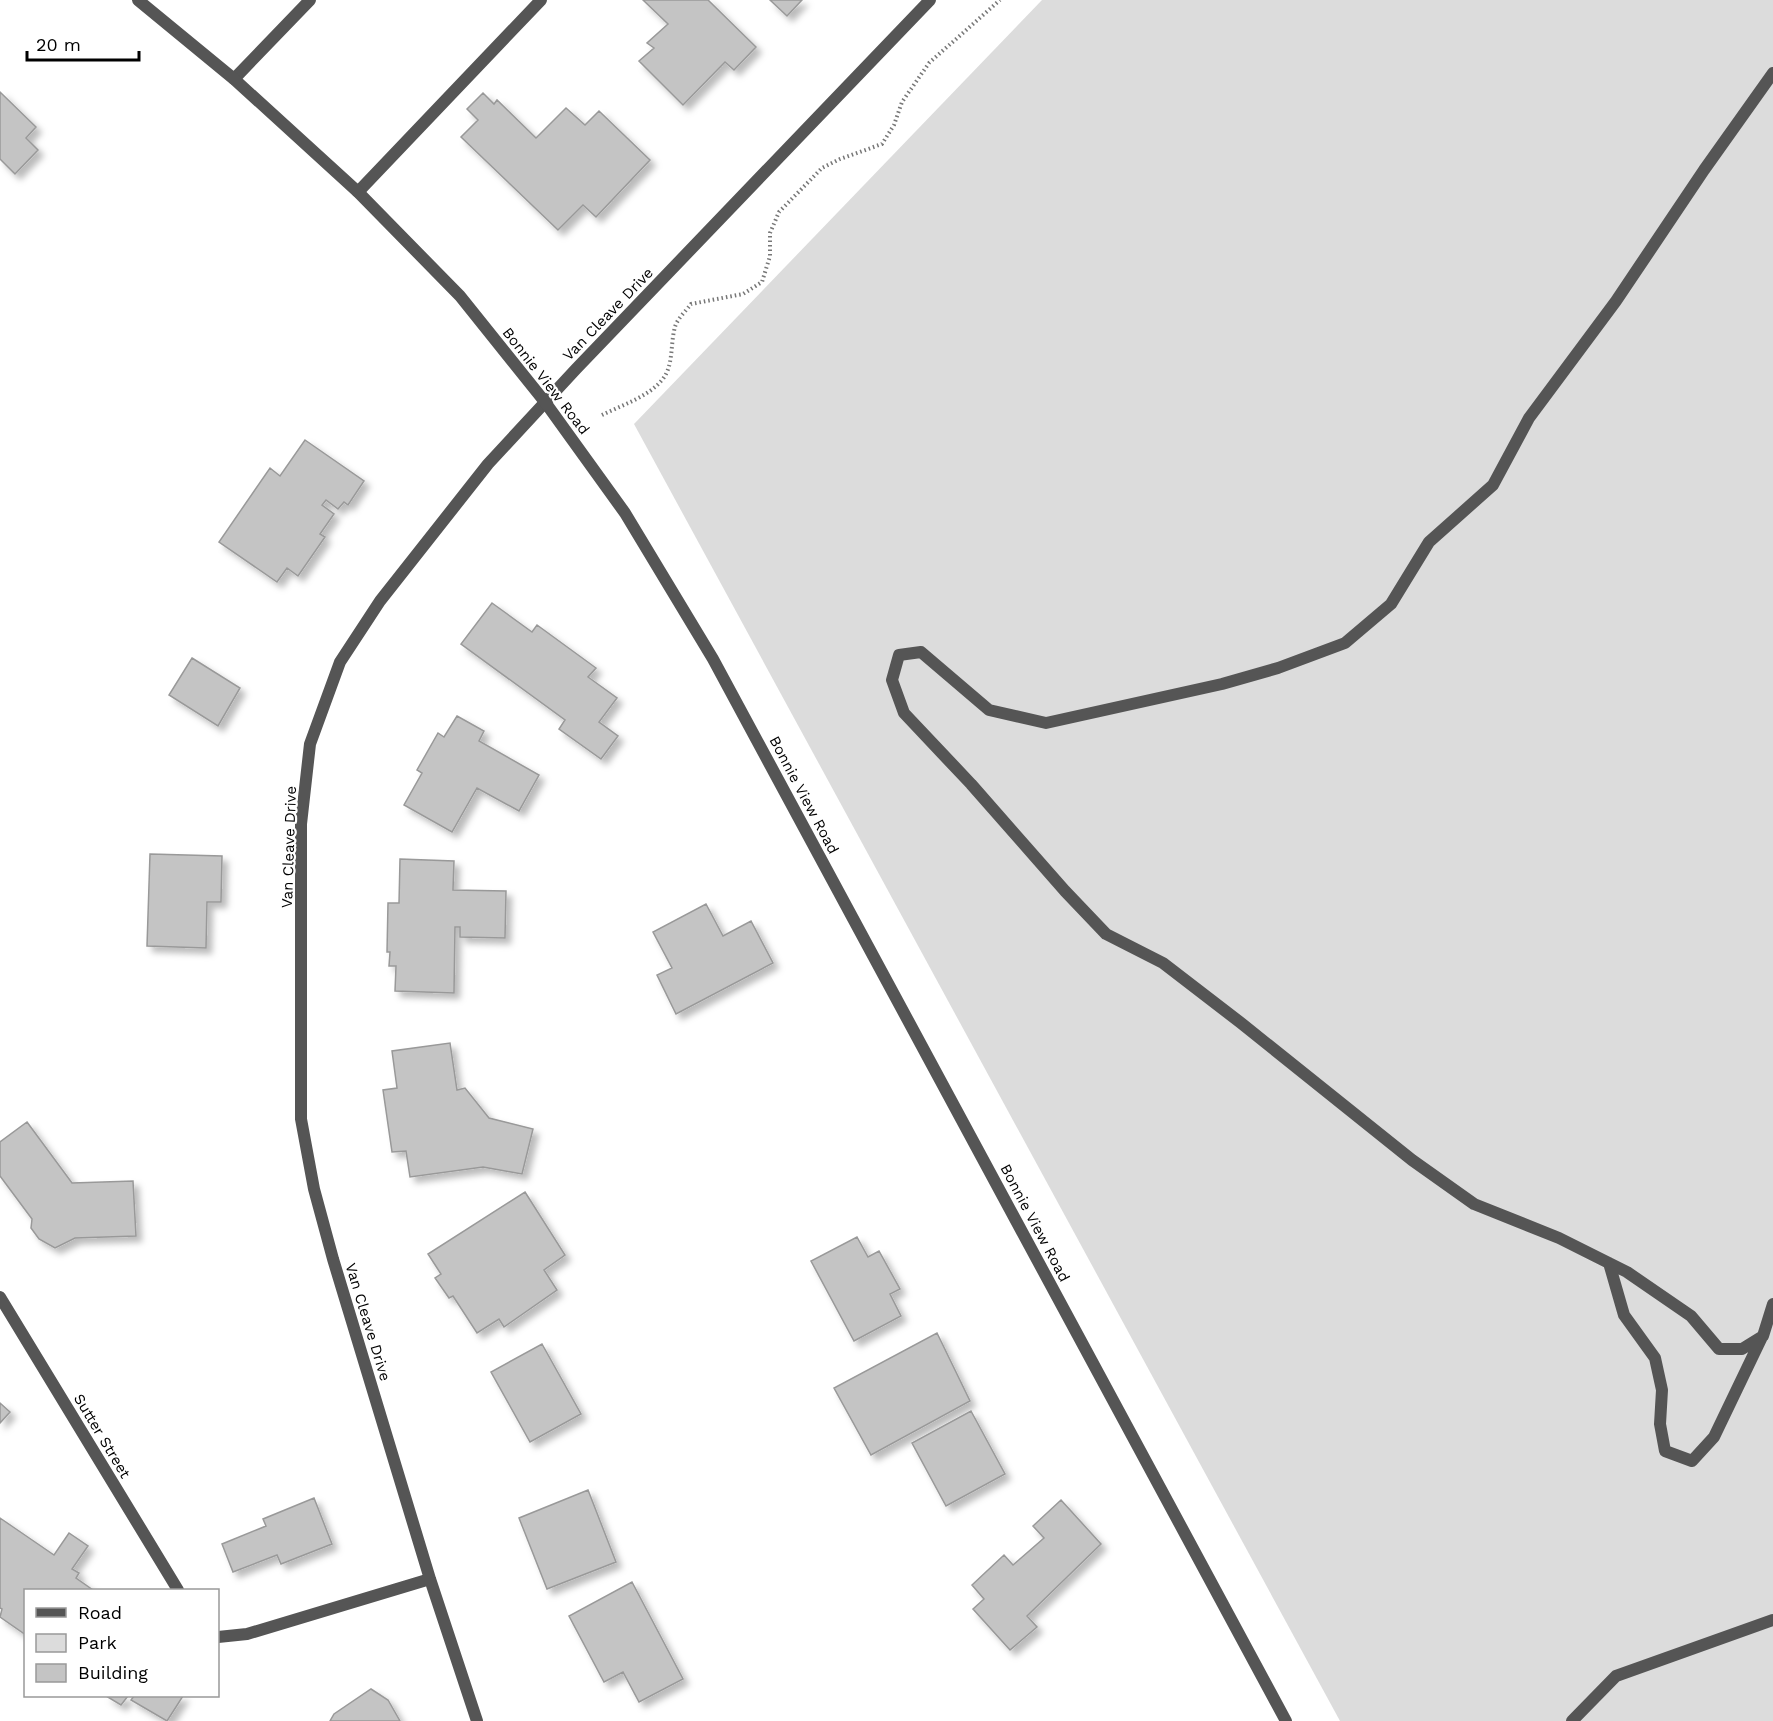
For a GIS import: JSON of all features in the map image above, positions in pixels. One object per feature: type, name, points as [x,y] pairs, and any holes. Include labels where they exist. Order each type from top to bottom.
[{"type":"street","name":"Bonnie View Road","points":[[138,0],[234,79],[358,192],[460,296],[545,402],[625,513],[713,659],[1286,1721]]},
{"type":"street","points":[[234,79],[310,0]]},
{"type":"street","points":[[358,192],[541,0]]},
{"type":"street","name":"Van Cleave Drive","points":[[477,1721],[430,1579],[333,1259],[314,1189],[301,1119],[302,824],[310,744],[340,662],[380,601],[488,464],[930,0]]},
{"type":"street","points":[[1763,1336],[1742,1349],[1719,1349],[1691,1317],[1627,1272],[1559,1238],[1474,1204],[1412,1160],[1251,1030],[1163,963],[1106,934],[904,713],[892,680],[899,655],[921,652],[989,710],[1046,723],[1222,684],[1278,668],[1346,643],[1391,604],[1429,542],[1492,485],[1529,418],[1616,301],[1704,170],[1773,73]]},
{"type":"street","points":[[1609,1263],[1624,1314],[1655,1358],[1662,1390],[1660,1424],[1665,1451],[1692,1461],[1714,1437],[1763,1336],[1773,1305]]},
{"type":"street","name":"Sutter Street","points":[[0,1297],[176,1589]]},
{"type":"street","points":[[219,1637],[247,1634],[430,1579]]},
{"type":"street","points":[[1572,1721],[1616,1676],[1773,1620]]},
{"type":"path","points":[[602,415],[652,390],[664,378],[670,362],[675,324],[691,304],[743,294],[762,282],[770,256],[770,232],[778,212],[822,168],[882,144],[894,125],[902,102],[929,63],[999,0]]},
{"type":"green space","points":[[1042,0],[1773,0],[1773,1721],[1340,1721],[634,424]]},
{"type":"building","points":[[643,0],[708,0],[756,47],[734,70],[725,62],[683,105],[639,61],[654,48],[647,43],[668,24]]},
{"type":"building","points":[[770,0],[802,0],[787,16]]},
{"type":"building","points":[[0,92],[36,127],[26,138],[38,150],[15,174],[0,159]]},
{"type":"building","points":[[483,93],[494,104],[497,100],[536,138],[566,108],[585,125],[599,111],[650,160],[596,217],[583,205],[558,230],[461,137],[478,120],[467,109]]},
{"type":"building","points":[[305,440],[364,481],[348,505],[344,502],[338,509],[326,500],[322,505],[334,514],[320,534],[325,537],[298,576],[287,568],[277,582],[219,542],[270,468],[280,476]]},
{"type":"building","points":[[492,603],[532,632],[537,625],[596,668],[588,677],[617,698],[599,722],[618,736],[601,759],[559,729],[565,720],[461,644]]},
{"type":"building","points":[[192,658],[240,688],[218,726],[169,695]]},
{"type":"building","points":[[457,716],[484,731],[479,741],[539,775],[519,811],[477,788],[452,832],[404,805],[422,773],[417,770],[438,733],[444,737]]},
{"type":"building","points":[[150,854],[222,856],[221,902],[207,902],[206,948],[147,946]]},
{"type":"building","points":[[400,859],[454,861],[453,890],[506,891],[505,938],[460,937],[460,927],[455,927],[454,993],[395,991],[396,966],[389,966],[390,952],[387,952],[388,903],[399,903]]},
{"type":"building","points":[[706,904],[723,936],[751,921],[773,963],[676,1014],[657,975],[672,968],[653,932]]},
{"type":"building","points":[[450,1043],[457,1090],[465,1088],[489,1118],[533,1129],[522,1174],[483,1167],[410,1177],[406,1151],[392,1152],[383,1090],[397,1088],[392,1051]]},
{"type":"building","points":[[27,1122],[72,1183],[133,1181],[136,1236],[75,1238],[55,1248],[39,1239],[31,1228],[32,1219],[0,1176],[0,1142]]},
{"type":"building","points":[[525,1192],[565,1255],[544,1270],[557,1290],[504,1327],[499,1319],[477,1333],[453,1296],[449,1298],[435,1278],[441,1274],[428,1254]]},
{"type":"building","points":[[857,1237],[868,1257],[879,1251],[900,1289],[890,1294],[901,1316],[854,1341],[811,1261]]},
{"type":"building","points":[[937,1333],[970,1401],[871,1455],[834,1388]]},
{"type":"building","points":[[542,1344],[581,1414],[530,1442],[491,1372]]},
{"type":"building","points":[[0,1403],[10,1412],[0,1423]]},
{"type":"building","points":[[971,1411],[1005,1474],[946,1506],[912,1443]]},
{"type":"building","points":[[588,1490],[616,1562],[547,1589],[519,1518]]},
{"type":"building","points":[[314,1498],[332,1544],[281,1564],[277,1555],[233,1572],[222,1544],[266,1526],[263,1519]]},
{"type":"building","points":[[1061,1500],[1101,1544],[1027,1616],[1037,1627],[1010,1650],[973,1609],[984,1599],[972,1585],[1004,1555],[1013,1565],[1044,1538],[1033,1526]]},
{"type":"building","points":[[0,1518],[54,1555],[69,1533],[88,1546],[72,1569],[79,1573],[76,1578],[92,1589],[24,1589],[24,1634],[0,1617],[2,1609],[0,1608]]},
{"type":"building","points":[[632,1582],[683,1679],[639,1702],[623,1672],[604,1682],[569,1616]]},
{"type":"building","points":[[371,1689],[388,1700],[400,1721],[330,1721],[334,1714]]},
{"type":"building","points":[[108,1697],[127,1697],[121,1705]]},
{"type":"building","points":[[133,1697],[182,1697],[167,1721],[131,1700]]}]
